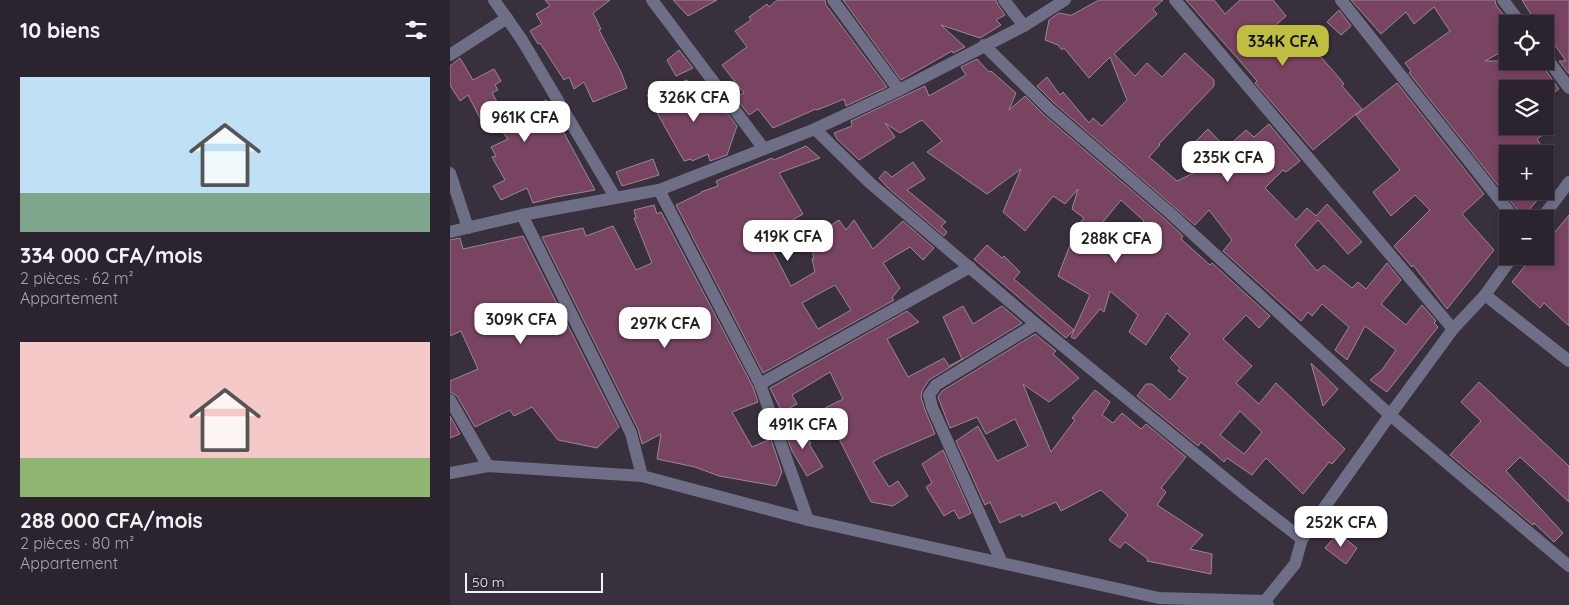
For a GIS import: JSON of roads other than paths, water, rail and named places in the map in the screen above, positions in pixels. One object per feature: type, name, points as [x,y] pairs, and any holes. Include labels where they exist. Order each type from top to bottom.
[{"type":"street","points":[[494,0],[522,40],[615,197]]},
{"type":"street","points":[[652,0],[764,149]]},
{"type":"street","points":[[833,0],[899,90]]},
{"type":"street","points":[[1004,0],[1024,26]]},
{"type":"street","points":[[450,232],[522,215],[659,190],[815,129],[899,90],[1024,26],[1065,0]]},
{"type":"street","points":[[1175,0],[1454,329]]},
{"type":"street","points":[[1341,0],[1507,210]]},
{"type":"street","points":[[1503,0],[1514,15]]},
{"type":"street","points":[[450,55],[507,18]]},
{"type":"street","points":[[984,45],[1049,109],[1178,219],[1390,415],[1569,566]]},
{"type":"street","points":[[1554,68],[1569,88]]},
{"type":"street","points":[[815,129],[870,183],[1036,324],[1236,488],[1302,539]]},
{"type":"street","points":[[450,173],[468,228]]},
{"type":"street","points":[[1548,210],[1569,182]]},
{"type":"street","points":[[659,190],[760,384],[808,520]]},
{"type":"street","points":[[522,215],[631,433],[642,476]]},
{"type":"street","points":[[450,473],[488,466],[642,476],[808,520],[1159,598],[1267,603],[1295,564],[1302,539],[1454,329],[1485,295],[1507,265]]},
{"type":"street","points":[[760,384],[970,267]]},
{"type":"street","points":[[1485,295],[1569,361]]},
{"type":"street","points":[[1002,563],[928,395],[936,385],[1036,324]]},
{"type":"street","points":[[450,400],[488,466]]}]
